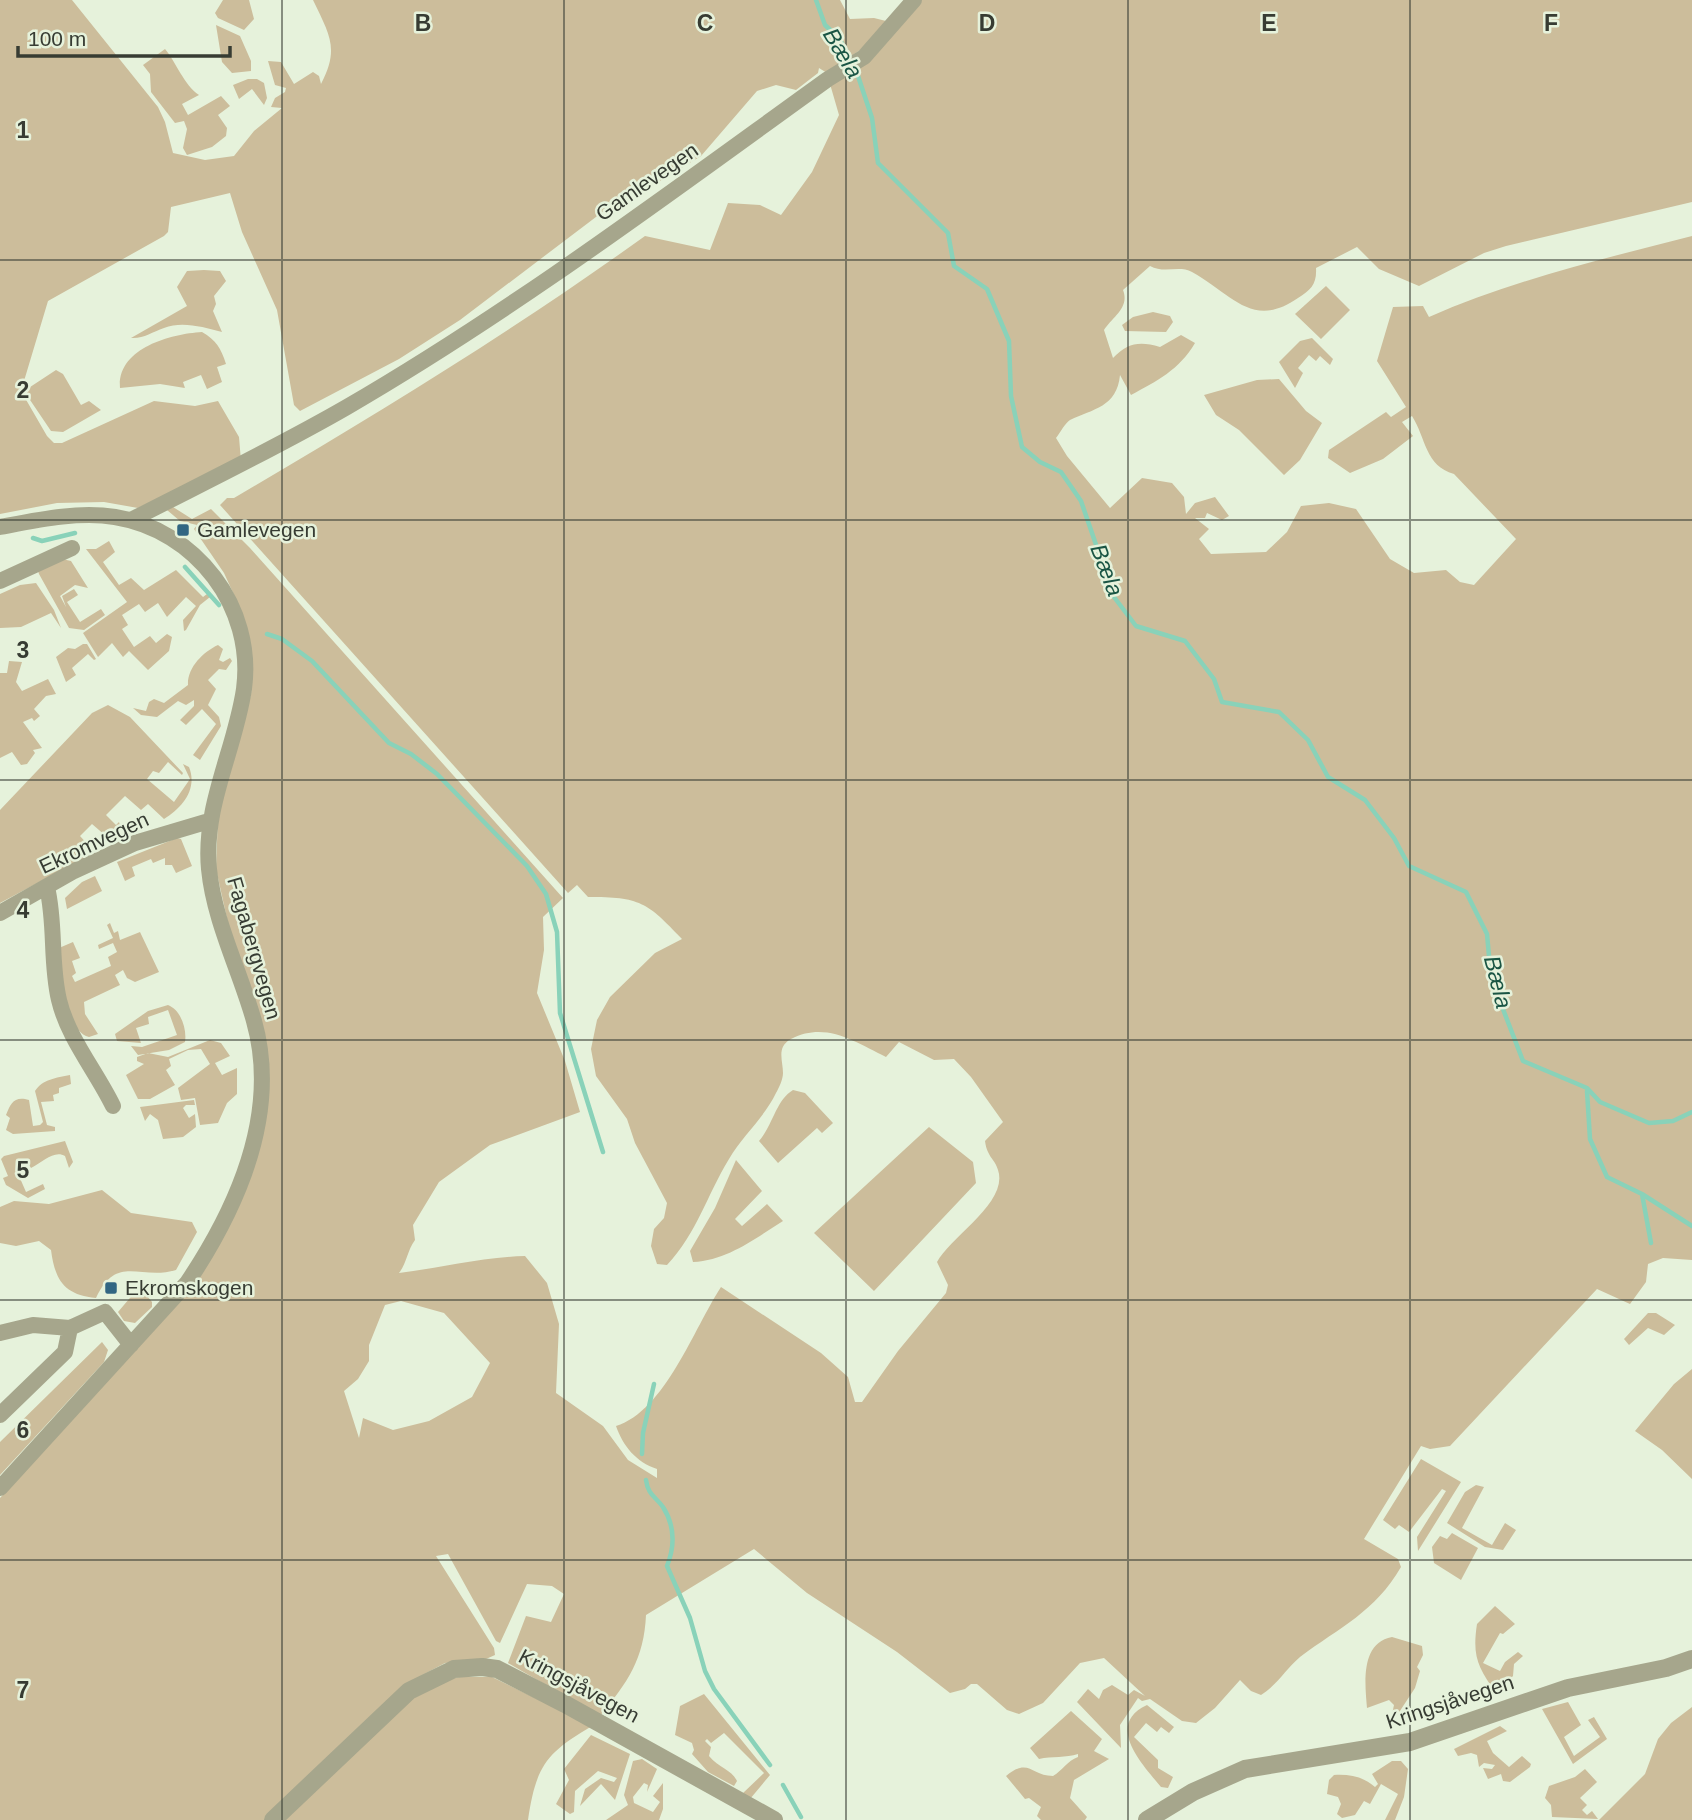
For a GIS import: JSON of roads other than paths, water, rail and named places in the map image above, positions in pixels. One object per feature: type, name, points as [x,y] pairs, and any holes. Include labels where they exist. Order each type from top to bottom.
[{"type":"street","name":"Gamlevegen","points":[[131,520],[222,476],[346,408],[450,344],[828,79],[864,57],[914,0]]},
{"type":"street","name":"Fagabergvegen","points":[[0,527],[90,516],[131,520],[157,529],[200,560],[229,600],[244,646],[244,689],[209,821],[208,850],[213,892],[260,1049],[263,1078],[257,1133],[237,1195],[207,1253],[187,1283],[0,1488]]},
{"type":"street","points":[[0,581],[72,548]]},
{"type":"street","name":"Ekromvegen","points":[[0,913],[135,844],[209,821]]},
{"type":"street","points":[[47,887],[59,1003],[71,1033],[113,1106]]},
{"type":"street","points":[[0,1333],[13,1327],[33,1325],[71,1328],[105,1312],[131,1345]]},
{"type":"street","points":[[0,1415],[65,1352],[71,1328]]},
{"type":"street","name":"Kringsjåvegen","points":[[1147,1820],[1193,1792],[1245,1769],[1410,1742],[1568,1688],[1666,1668],[1692,1659]]},
{"type":"street","name":"Kringsjåvegen","points":[[273,1820],[409,1691],[441,1673],[482,1667],[497,1669],[565,1704],[774,1820]]},
{"type":"waterway","name":"Bæla","points":[[816,0],[825,25],[839,38],[851,59]]},
{"type":"waterway","name":"Bæla","points":[[855,67],[872,118],[878,163],[948,233],[954,266],[987,289],[1009,341],[1011,396],[1022,447],[1040,462],[1061,472],[1081,501],[1114,597],[1136,626],[1185,641],[1214,679],[1222,702],[1279,712],[1308,740],[1328,777],[1365,800],[1394,838],[1409,866],[1466,892],[1487,934],[1491,978],[1523,1061],[1587,1088],[1600,1102],[1649,1123],[1673,1121],[1692,1112]]},
{"type":"waterway","points":[[33,538],[42,541],[75,533]]},
{"type":"waterway","points":[[185,567],[219,605]]},
{"type":"waterway","points":[[267,634],[282,639],[312,661],[389,743],[411,754],[437,774],[527,866],[546,894],[557,932],[560,1013],[603,1152]]},
{"type":"waterway","points":[[1587,1091],[1590,1139],[1607,1177],[1642,1194],[1692,1226]]},
{"type":"waterway","points":[[1642,1194],[1651,1243]]},
{"type":"waterway","points":[[642,1454],[643,1433],[654,1384]]},
{"type":"waterway","points":[[646,1480],[650,1492],[663,1507],[670,1521],[672,1544],[667,1566],[690,1618],[705,1671],[714,1689],[770,1765]]},
{"type":"waterway","points":[[783,1785],[801,1817]]},
{"type":"place","name":"Gamlevegen","points":[[183,530]]},
{"type":"place","name":"Ekromskogen","points":[[111,1288]]}]
